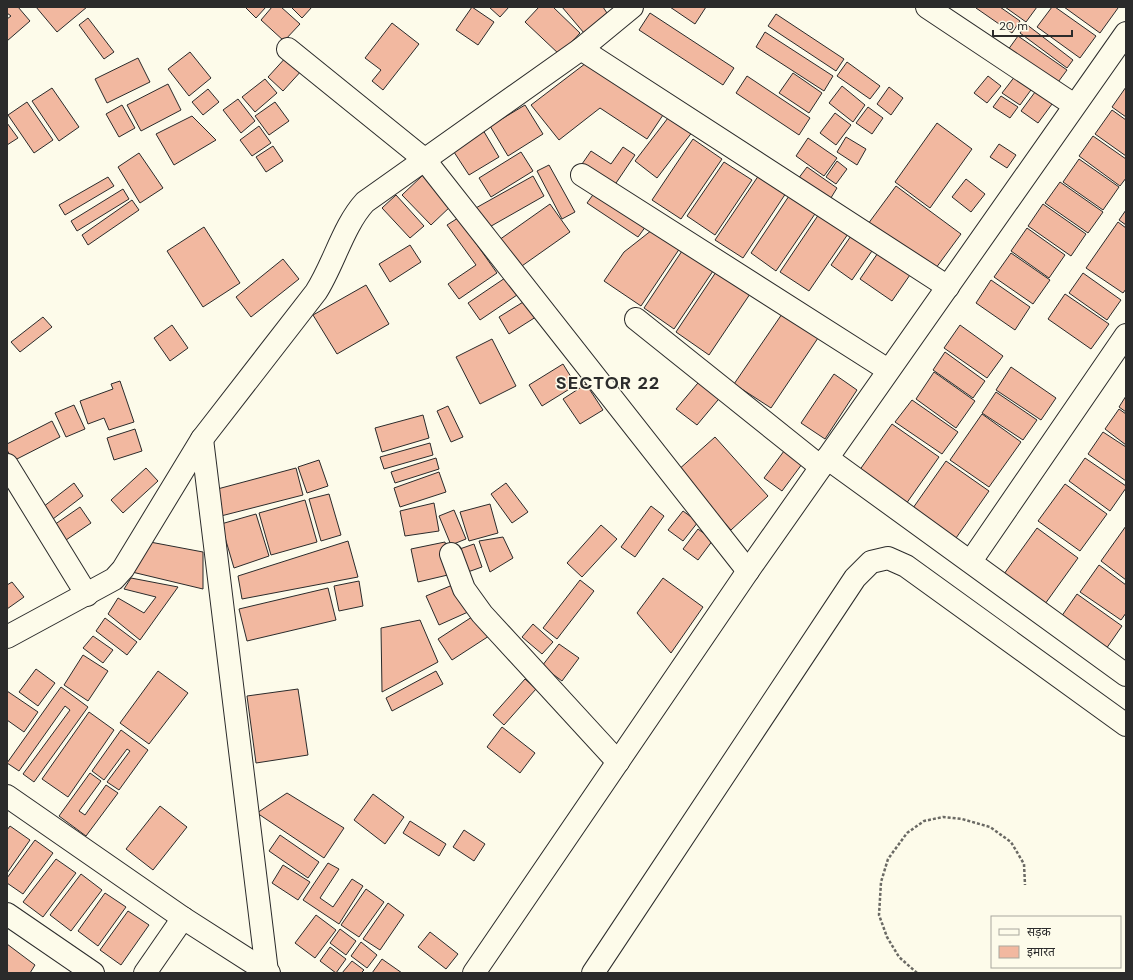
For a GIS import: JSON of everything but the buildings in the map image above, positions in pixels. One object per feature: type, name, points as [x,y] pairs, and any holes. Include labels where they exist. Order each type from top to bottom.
[{"type":"street","points":[[7,636],[87,595],[114,579],[123,569],[202,439],[316,292],[326,276],[356,212],[365,202],[581,49],[632,7]]},
{"type":"street","points":[[927,7],[1074,105]]},
{"type":"street","points":[[474,973],[748,571],[1126,33]]},
{"type":"street","points":[[288,49],[424,159],[748,571]]},
{"type":"street","points":[[581,49],[948,287]]},
{"type":"street","points":[[582,175],[888,370]]},
{"type":"street","points":[[636,318],[824,462],[1123,665]]},
{"type":"street","points":[[971,561],[1126,335]]},
{"type":"street","points":[[202,439],[268,972]]},
{"type":"street","points":[[7,465],[87,595]]},
{"type":"street","points":[[451,554],[464,589],[482,614],[618,762]]},
{"type":"street","points":[[593,973],[855,578],[871,562],[888,558],[906,566],[1126,725]]},
{"type":"street","points":[[7,796],[183,918],[268,972]]},
{"type":"street","points":[[7,914],[93,973]]},
{"type":"street","points":[[145,973],[183,918]]},
{"type":"path","points":[[917,973],[899,957],[886,937],[880,915],[881,882],[888,859],[907,833],[924,821],[943,817],[962,819],[990,828],[1011,842],[1024,864],[1025,885]]},
{"type":"district","name":"SECTOR 22","points":[[608,383]]}]
